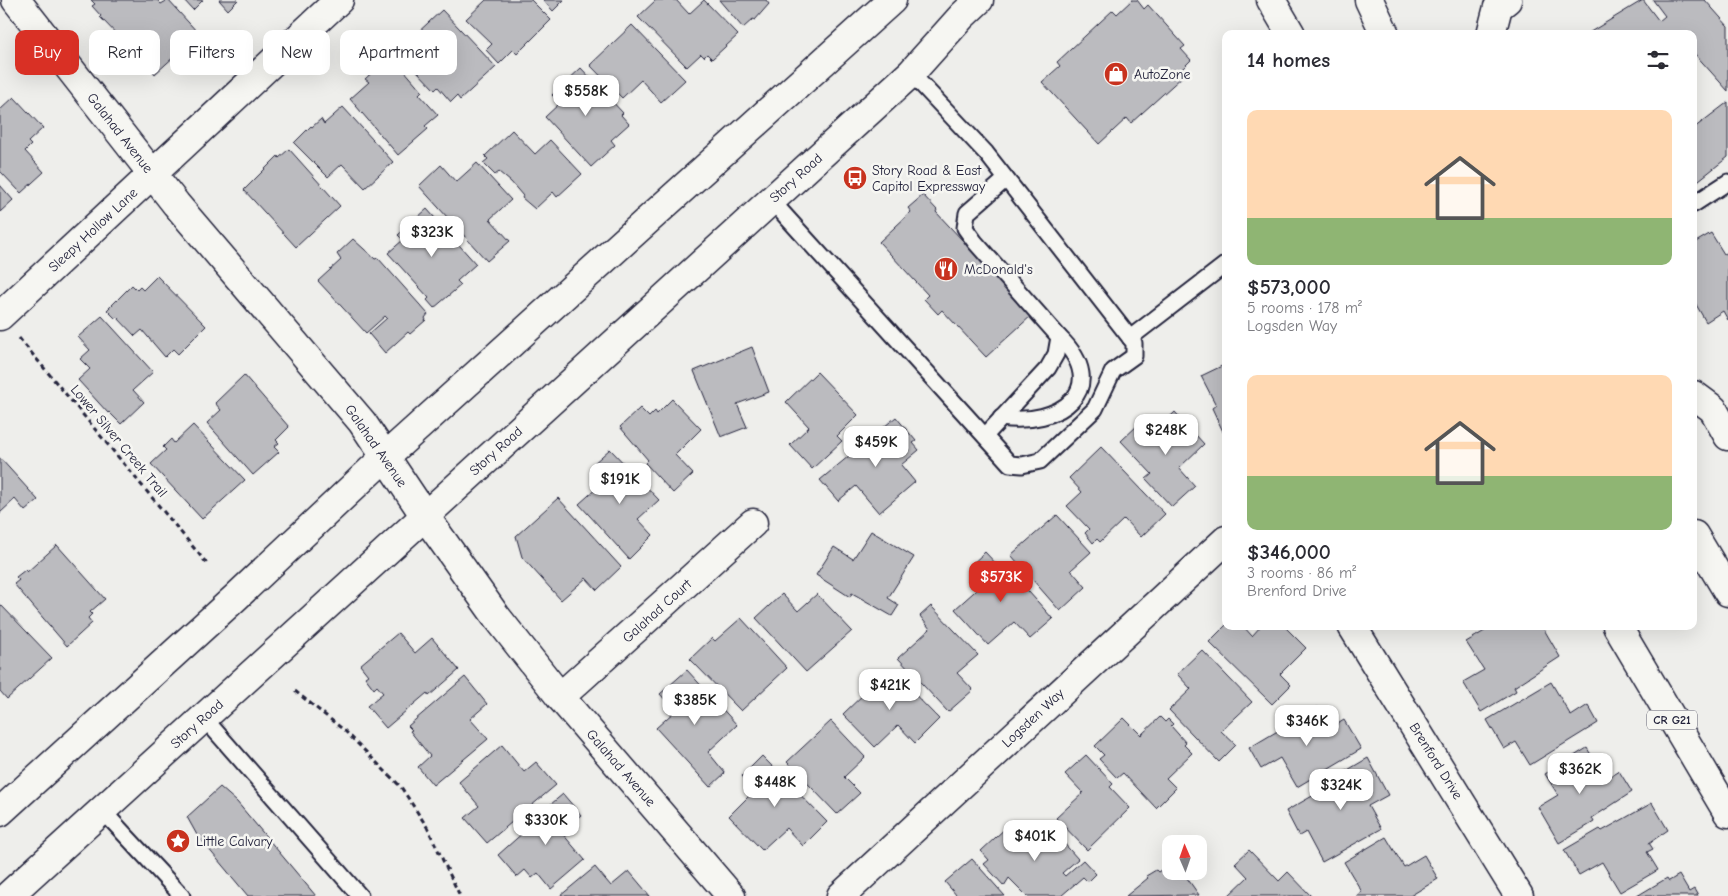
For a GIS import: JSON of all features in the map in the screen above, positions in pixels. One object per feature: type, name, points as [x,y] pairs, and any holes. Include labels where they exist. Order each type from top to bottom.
[{"type":"main road","name":"Galahad Avenue","points":[[16,0],[154,175],[362,422],[424,516],[496,616],[560,697],[731,896]]},
{"type":"main road","name":"Sleepy Hollow Lane","points":[[9,326],[154,175],[339,0]]},
{"type":"main road","points":[[0,812],[235,598],[384,457],[892,0]]},
{"type":"main road","name":"Story Road","points":[[8,896],[911,73],[962,16],[979,0]]},
{"type":"main road","points":[[1271,0],[1289,30]]},
{"type":"main road","points":[[1370,0],[1384,30]]},
{"type":"main road","points":[[1493,30],[1498,7],[1507,0]]},
{"type":"main road","points":[[1711,401],[1728,436]]},
{"type":"main road","name":"Galahad Court","points":[[560,697],[753,523]]},
{"type":"main road","points":[[1697,540],[1728,592]]},
{"type":"main road","name":"Logsden Way","points":[[841,896],[1222,544]]},
{"type":"main road","name":"Brenford Drive","points":[[1354,630],[1519,896]]},
{"type":"main road","name":"CR G21","points":[[1619,630],[1728,813]]},
{"type":"lane","points":[[771,200],[1010,464],[1022,465],[1040,460],[1095,409],[1113,371],[1134,356],[1134,342],[1006,179],[964,129],[911,73]]},
{"type":"lane","points":[[1001,418],[1022,421],[1045,417],[1068,406],[1079,392],[1080,367],[1070,347],[975,242],[965,228],[967,213],[1006,179]]},
{"type":"lane","points":[[1697,202],[1728,182]]},
{"type":"lane","points":[[1130,338],[1222,267]]},
{"type":"lane","points":[[985,436],[1048,368],[1056,354],[1059,337]]},
{"type":"lane","points":[[204,718],[360,896]]},
{"type":"lane","points":[[102,810],[182,896]]},
{"type":"path","name":"Lower Silver Creek Trail","points":[[9,326],[209,566]]},
{"type":"path","points":[[295,691],[345,730],[401,787],[427,827],[460,896]]},
{"type":"building","points":[[91,0],[157,0],[161,4],[168,0],[195,30],[170,30],[170,60],[160,69],[160,30],[113,30],[92,6],[95,4]]},
{"type":"building","points":[[184,0],[203,0],[193,10]]},
{"type":"building","points":[[219,0],[238,0],[228,10]]},
{"type":"building","points":[[486,0],[531,0],[551,20],[517,54],[513,50],[499,64],[486,50],[492,44],[466,19]]},
{"type":"building","points":[[543,0],[564,0],[553,11]]},
{"type":"building","points":[[656,0],[676,0],[689,14],[704,0],[738,35],[712,59],[707,54],[704,57],[701,54],[687,67],[638,17]]},
{"type":"building","points":[[719,0],[766,0],[769,4],[755,20],[753,19],[743,28]]},
{"type":"building","name":"AutoZone","points":[[1132,0],[1137,0],[1144,9],[1148,5],[1185,46],[1181,49],[1191,60],[1179,72],[1183,76],[1131,123],[1127,118],[1099,144],[1042,82],[1060,66],[1057,62],[1113,10],[1117,14]]},
{"type":"building","points":[[1643,0],[1659,21],[1665,16],[1653,0],[1705,0],[1728,26],[1728,91],[1697,56],[1697,30],[1594,30]]},
{"type":"building","points":[[442,10],[496,67],[460,100],[457,96],[451,102],[438,87],[435,90],[421,75],[457,75],[457,30],[420,30]]},
{"type":"building","points":[[632,25],[685,80],[661,102],[641,80],[622,98],[590,65]]},
{"type":"building","points":[[581,68],[623,113],[621,115],[629,124],[611,140],[615,145],[591,167],[545,117],[560,103],[552,95]]},
{"type":"building","points":[[369,75],[408,75],[422,91],[419,94],[438,115],[425,126],[428,129],[398,155],[350,99],[369,82],[365,79]]},
{"type":"building","points":[[14,97],[43,128],[28,142],[31,145],[25,151],[44,172],[21,193],[0,171],[0,110]]},
{"type":"building","points":[[1728,102],[1728,157],[1697,182],[1697,126]]},
{"type":"building","points":[[343,107],[393,162],[365,188],[342,164],[328,177],[294,143],[311,126],[321,119],[324,124]]},
{"type":"building","points":[[512,130],[535,154],[550,140],[582,174],[557,197],[553,192],[535,209],[522,198],[523,196],[511,182],[499,172],[495,175],[483,163],[488,159],[485,156]]},
{"type":"building","points":[[289,149],[340,206],[296,247],[244,190],[278,156],[279,158]]},
{"type":"building","points":[[477,163],[511,200],[490,219],[510,241],[487,261],[419,186],[441,165],[456,182]]},
{"type":"building","points":[[0,185],[13,200],[0,212]]},
{"type":"building","name":"McDonald's","points":[[923,195],[937,210],[936,212],[1032,315],[986,357],[942,310],[938,314],[924,299],[928,295],[879,242],[911,212],[908,208]]},
{"type":"building","points":[[427,209],[476,264],[457,281],[461,285],[434,308],[427,300],[429,298],[388,253],[403,240],[398,235]]},
{"type":"building","points":[[1711,233],[1724,254],[1728,252],[1728,320],[1723,311],[1706,322],[1697,306],[1697,241]]},
{"type":"building","points":[[353,239],[375,259],[378,258],[428,314],[425,318],[426,320],[410,334],[408,332],[385,353],[369,334],[387,318],[385,316],[366,333],[318,281],[341,260],[337,254]]},
{"type":"building","points":[[157,276],[206,326],[178,354],[173,349],[165,357],[142,330],[135,336],[117,317],[115,318],[107,310],[132,285],[137,290],[140,287],[143,290]]},
{"type":"building","points":[[102,316],[153,372],[133,390],[144,402],[121,424],[108,413],[78,380],[90,369],[80,359],[90,350],[78,337]]},
{"type":"building","points":[[752,347],[769,392],[737,404],[747,427],[721,437],[694,371]]},
{"type":"building","points":[[1222,366],[1222,429],[1212,408],[1216,405],[1201,376]]},
{"type":"building","points":[[817,372],[858,415],[837,436],[842,441],[812,469],[790,445],[809,427],[786,402]]},
{"type":"building","points":[[244,375],[289,427],[276,440],[279,443],[274,447],[279,452],[253,475],[207,423],[221,410],[215,403]]},
{"type":"building","points":[[672,399],[701,429],[675,455],[693,474],[673,493],[645,463],[648,460],[620,427],[640,408],[649,417],[655,411],[657,414]]},
{"type":"building","points":[[1175,412],[1204,444],[1179,468],[1195,486],[1172,507],[1146,479],[1152,474],[1121,441],[1139,424],[1150,435],[1152,433],[1150,430],[1157,424],[1159,427]]},
{"type":"building","points":[[896,417],[916,441],[913,443],[919,450],[901,465],[915,482],[879,513],[856,486],[838,501],[820,480]]},
{"type":"building","points":[[193,425],[245,480],[202,519],[151,464],[166,450],[163,447],[171,439],[174,443]]},
{"type":"building","points":[[1101,447],[1165,514],[1141,537],[1124,519],[1100,542],[1097,539],[1093,543],[1085,533],[1089,529],[1067,506],[1082,492],[1069,478]]},
{"type":"building","points":[[610,449],[659,500],[638,519],[653,535],[629,559],[579,504],[607,479],[593,464]]},
{"type":"building","points":[[0,458],[38,500],[25,511],[15,499],[0,513]]},
{"type":"building","points":[[558,498],[621,567],[597,590],[586,578],[561,600],[522,557],[516,536]]},
{"type":"building","points":[[1057,515],[1091,552],[1071,570],[1086,587],[1060,611],[1011,555]]},
{"type":"building","points":[[871,531],[914,557],[888,598],[899,605],[892,616],[852,593],[850,597],[816,575],[834,547],[853,559]]},
{"type":"building","points":[[57,545],[105,599],[90,612],[92,614],[88,618],[92,623],[67,646],[14,584],[19,580],[16,577],[25,570],[27,572]]},
{"type":"building","points":[[985,552],[1000,568],[1004,564],[1053,619],[1030,639],[1014,622],[988,645],[955,609],[983,584],[968,568]]},
{"type":"building","points":[[782,594],[798,611],[817,594],[852,631],[806,672],[756,618]]},
{"type":"building","points":[[0,604],[52,658],[7,699],[0,691]]},
{"type":"building","points":[[931,606],[978,655],[957,673],[973,690],[948,712],[898,658],[930,629],[920,616]]},
{"type":"building","points":[[741,618],[787,668],[741,711],[690,659],[712,638],[715,641]]},
{"type":"building","points":[[1222,629],[1247,630],[1252,636],[1257,630],[1288,630],[1306,648],[1280,674],[1291,685],[1272,704],[1209,642]]},
{"type":"building","points":[[1486,630],[1544,630],[1560,657],[1514,687],[1516,691],[1481,712],[1463,682],[1484,670],[1466,642]]},
{"type":"building","points":[[398,633],[415,653],[432,638],[459,670],[429,696],[427,693],[386,728],[367,706],[383,693],[377,686],[374,689],[365,677],[368,675],[360,665]]},
{"type":"building","points":[[1202,650],[1252,702],[1221,731],[1236,745],[1219,762],[1169,710],[1191,689],[1177,674]]},
{"type":"building","points":[[890,669],[939,719],[915,743],[898,725],[875,747],[843,714]]},
{"type":"building","points":[[687,670],[737,725],[708,752],[725,773],[710,787],[656,728],[675,711],[660,694]]},
{"type":"building","points":[[465,677],[487,704],[470,719],[488,739],[433,785],[418,767],[430,756],[408,726]]},
{"type":"building","points":[[1551,682],[1571,716],[1588,705],[1598,723],[1530,765],[1516,742],[1504,749],[1487,720]]},
{"type":"building","points":[[1318,707],[1331,728],[1344,720],[1361,749],[1297,787],[1280,758],[1261,769],[1249,748]]},
{"type":"building","points":[[1160,717],[1165,722],[1168,719],[1173,724],[1171,726],[1192,753],[1166,778],[1176,788],[1156,808],[1123,773],[1117,778],[1099,759],[1104,755],[1095,746],[1124,718],[1141,735]]},
{"type":"building","points":[[831,721],[865,757],[844,777],[860,793],[837,814],[787,762]]},
{"type":"building","points":[[502,745],[524,772],[536,762],[556,785],[487,843],[465,818],[479,806],[459,782]]},
{"type":"building","points":[[1587,748],[1604,777],[1607,775],[1609,777],[1619,771],[1632,792],[1592,818],[1594,822],[1559,843],[1538,807],[1558,795],[1545,774]]},
{"type":"building","points":[[1086,755],[1113,784],[1110,787],[1130,808],[1087,850],[1056,818],[1083,793],[1065,774]]},
{"type":"building","points":[[762,756],[827,822],[803,846],[786,828],[762,850],[729,816],[755,790],[742,776]]},
{"type":"building","points":[[1368,758],[1388,795],[1368,806],[1381,829],[1322,862],[1306,832],[1299,836],[1286,811],[1337,782],[1334,778]]},
{"type":"building","points":[[220,787],[237,802],[316,896],[248,896],[197,835],[187,817]]},
{"type":"building","points":[[563,794],[581,815],[561,832],[585,860],[551,889],[538,873],[532,878],[525,870],[517,877],[498,855],[534,823],[532,820]]},
{"type":"building","points":[[1652,803],[1668,830],[1649,843],[1653,849],[1647,852],[1658,870],[1620,892],[1602,862],[1579,875],[1564,850],[1600,829],[1602,831]]},
{"type":"building","points":[[1045,822],[1078,859],[1062,873],[1065,876],[1083,860],[1096,874],[1088,882],[1083,877],[1061,896],[1027,896],[1009,878],[1004,886],[984,864],[989,860],[981,851],[1010,824],[1026,840]]},
{"type":"building","points":[[1386,837],[1404,867],[1424,855],[1438,879],[1410,896],[1356,896],[1362,892],[1344,862]]},
{"type":"building","points":[[1249,850],[1279,881],[1288,872],[1311,896],[1228,896],[1248,877],[1235,863]]},
{"type":"building","points":[[972,859],[1005,896],[957,896],[945,882]]},
{"type":"building","points":[[595,867],[611,886],[629,871],[650,896],[560,896]]},
{"type":"building","points":[[1162,869],[1162,880],[1188,880],[1199,895],[1126,896],[1148,878],[1146,876],[1156,870],[1158,872]]},
{"type":"building","points":[[1679,875],[1689,892],[1694,889],[1698,896],[1637,896],[1667,878],[1669,881]]},
{"type":"place","name":"AutoZone","points":[[1116,74]]},
{"type":"place","name":"Story Road & East Capitol Expressway","points":[[855,178]]},
{"type":"place","name":"McDonald's","points":[[946,269]]},
{"type":"place","name":"Little Calvary","points":[[178,841]]}]
